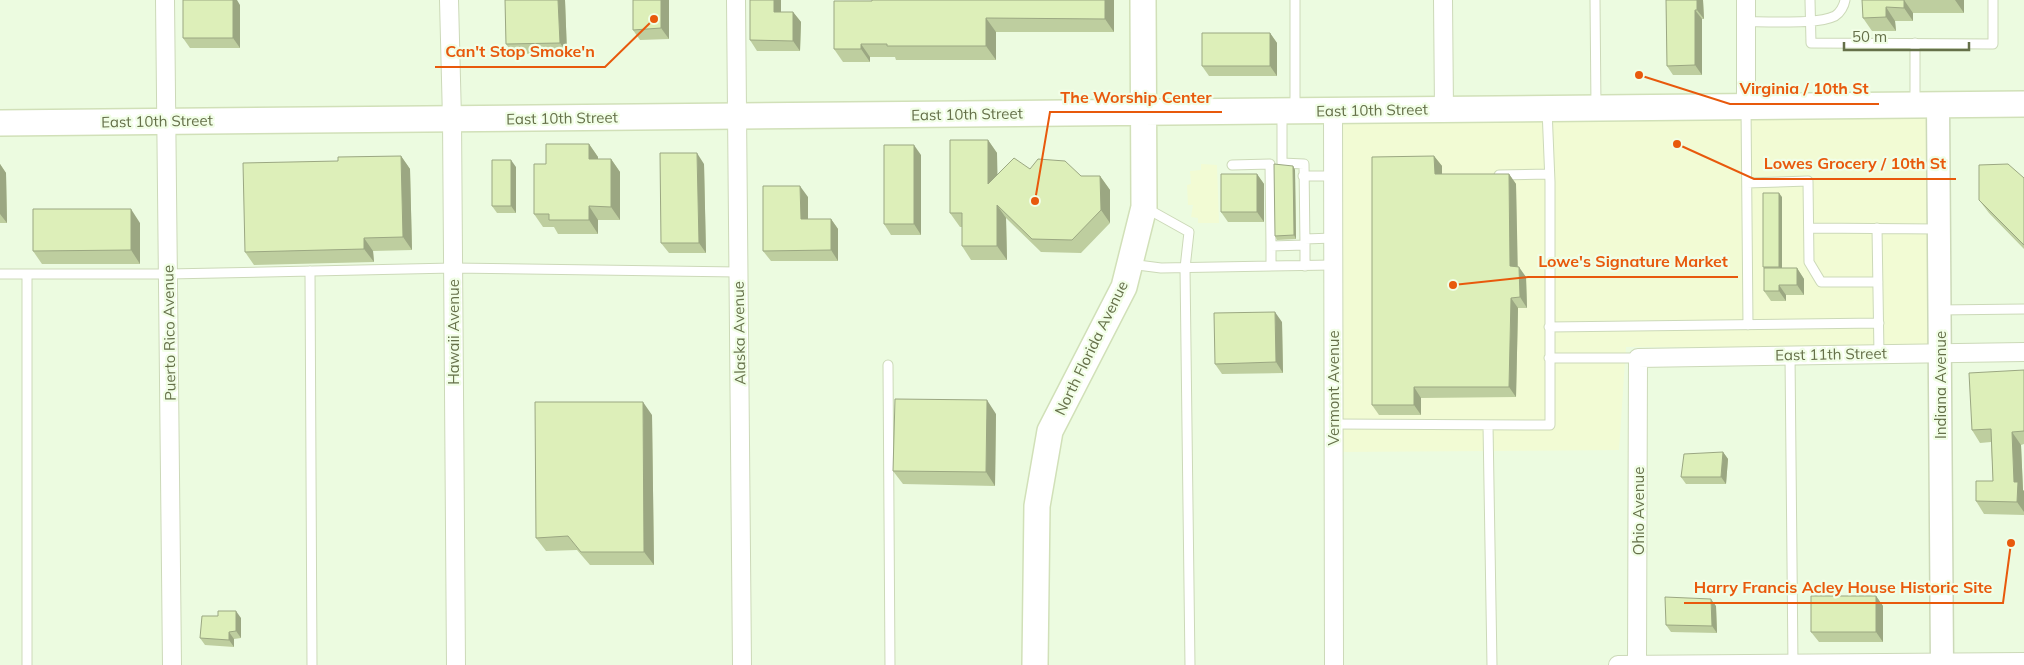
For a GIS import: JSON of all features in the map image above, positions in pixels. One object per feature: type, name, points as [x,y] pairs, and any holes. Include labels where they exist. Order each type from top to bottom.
[{"type":"main road","name":"North Florida Avenue","points":[[1035,665],[1037,506],[1050,431],[1124,287],[1144,207],[1143,0]]},
{"type":"main road","name":"East 10th Street","points":[[0,123],[2024,104]]},
{"type":"street","name":"Puerto Rico Avenue","points":[[165,0],[172,665]]},
{"type":"street","name":"Hawaii Avenue","points":[[449,0],[452,119],[456,665]]},
{"type":"street","name":"Alaska Avenue","points":[[736,0],[742,665]]},
{"type":"street","points":[[1443,0],[1444,110]]},
{"type":"street","points":[[1746,0],[1746,107]]},
{"type":"street","name":"Indiana Avenue","points":[[1927,105],[1939,229],[1942,664]]},
{"type":"street","name":"Vermont Avenue","points":[[1333,111],[1334,665]]},
{"type":"street","name":"East 11th Street","points":[[1638,358],[2024,352]]},
{"type":"street","name":"Ohio Avenue","points":[[1637,665],[1638,358]]},
{"type":"street","points":[[1618,665],[2024,662]]},
{"type":"lane","points":[[1282,163],[1288,111],[1294,0]]},
{"type":"lane","points":[[1595,0],[1596,108]]},
{"type":"lane","points":[[1810,0],[1811,43],[1993,44],[1994,0]]},
{"type":"lane","points":[[1746,22],[1824,20],[1837,15],[1844,4],[1844,0]]},
{"type":"lane","points":[[1915,43],[1927,105]]},
{"type":"lane","points":[[1746,107],[1748,325]]},
{"type":"lane","points":[[1334,424],[1550,425],[1547,109]]},
{"type":"lane","points":[[1270,164],[1274,226],[1271,266]]},
{"type":"lane","points":[[1232,165],[1304,164],[1303,176],[1299,187],[1300,226],[1305,242],[1305,266]]},
{"type":"lane","points":[[1485,175],[1549,174]]},
{"type":"lane","points":[[1303,176],[1333,176]]},
{"type":"lane","points":[[1747,183],[1808,181],[1809,262],[1821,282],[1878,282]]},
{"type":"lane","points":[[1144,207],[1189,232],[1185,268],[1190,665]]},
{"type":"lane","points":[[1809,228],[1939,229]]},
{"type":"lane","points":[[1877,228],[1879,354]]},
{"type":"lane","points":[[1271,246],[1333,238]]},
{"type":"lane","points":[[1130,264],[1161,268],[1333,265]]},
{"type":"lane","points":[[0,274],[168,274],[453,268],[738,272]]},
{"type":"lane","points":[[310,271],[312,665]]},
{"type":"lane","points":[[27,274],[27,665]]},
{"type":"lane","points":[[1939,310],[2024,309]]},
{"type":"lane","points":[[1549,327],[1878,323]]},
{"type":"lane","points":[[1790,355],[1792,664]]},
{"type":"lane","points":[[1549,358],[1638,358]]},
{"type":"lane","points":[[888,365],[890,665]]},
{"type":"lane","points":[[1488,425],[1492,665]]},
{"type":"shaded area","points":[[1934,112],[1936,347],[1626,347],[1619,450],[1337,452],[1338,116]]},
{"type":"shaded area","points":[[1201,164],[1217,165],[1219,223],[1198,223],[1198,218],[1191,217],[1193,205],[1188,205],[1187,185],[1191,184],[1190,171],[1201,170]]},
{"type":"building","points":[[183,0],[233,0],[233,38],[183,38]]},
{"type":"building","points":[[505,0],[558,0],[560,43],[506,44]]},
{"type":"building","points":[[633,0],[661,0],[661,28],[633,30]]},
{"type":"building","points":[[750,0],[774,0],[774,12],[793,12],[793,41],[750,40]]},
{"type":"building","points":[[1105,0],[1105,19],[986,18],[986,46],[887,46],[887,44],[861,44],[861,49],[834,49],[834,1]]},
{"type":"building","points":[[1666,0],[1697,0],[1697,10],[1695,10],[1695,65],[1667,66]]},
{"type":"building","points":[[1862,0],[1904,0],[1904,8],[1886,7],[1886,17],[1863,18]]},
{"type":"building","points":[[1202,33],[1270,33],[1270,66],[1202,66]]},
{"type":"building","points":[[950,140],[988,140],[988,184],[1014,158],[1030,169],[1038,159],[1065,161],[1081,176],[1100,176],[1101,210],[1072,240],[1032,239],[997,205],[997,246],[962,246],[962,213],[950,213]]},
{"type":"building","points":[[546,144],[589,144],[589,159],[611,159],[611,207],[589,206],[589,220],[549,220],[549,214],[534,214],[534,164],[546,164]]},
{"type":"building","points":[[884,145],[914,145],[914,224],[884,224]]},
{"type":"building","points":[[660,153],[697,153],[699,243],[661,243]]},
{"type":"building","points":[[401,156],[403,237],[364,238],[364,249],[245,252],[243,163],[338,161],[338,157]]},
{"type":"building","points":[[1434,156],[1435,174],[1509,174],[1510,266],[1519,267],[1520,297],[1511,298],[1509,387],[1414,387],[1414,405],[1372,405],[1372,157]]},
{"type":"building","points":[[492,160],[511,160],[511,206],[492,206]]},
{"type":"building","points":[[1274,164],[1293,166],[1294,235],[1275,236]]},
{"type":"building","points":[[2008,164],[2024,178],[2024,245],[1979,200],[1979,165]]},
{"type":"building","points":[[1221,174],[1257,174],[1257,212],[1221,212]]},
{"type":"building","points":[[763,186],[800,186],[801,219],[831,219],[831,250],[763,251]]},
{"type":"building","points":[[1763,193],[1779,193],[1779,267],[1763,267]]},
{"type":"building","points":[[33,209],[131,209],[131,250],[33,251]]},
{"type":"building","points":[[1764,268],[1797,268],[1797,285],[1779,285],[1779,291],[1764,291]]},
{"type":"building","points":[[1275,312],[1276,362],[1215,364],[1214,313]]},
{"type":"building","points":[[2024,370],[2024,431],[2012,432],[2014,482],[2018,482],[2017,502],[1976,501],[1976,481],[1993,481],[1991,429],[1972,430],[1969,373]]},
{"type":"building","points":[[895,399],[987,400],[986,472],[893,471]]},
{"type":"building","points":[[535,402],[643,402],[644,552],[581,552],[568,536],[536,538]]},
{"type":"building","points":[[1723,452],[1721,477],[1681,477],[1684,454]]},
{"type":"building","points":[[1811,596],[1876,596],[1876,632],[1811,632]]},
{"type":"building","points":[[1665,597],[1711,599],[1712,626],[1666,625]]},
{"type":"building","points":[[218,611],[236,611],[236,631],[229,632],[229,640],[200,638],[202,616],[218,616]]},
{"type":"place","name":"Can't Stop Smoke'n","points":[[654,19]]},
{"type":"place","name":"Virginia / 10th St","points":[[1639,75]]},
{"type":"place","name":"Lowes Grocery / 10th St","points":[[1677,144]]},
{"type":"place","name":"The Worship Center","points":[[1035,201]]},
{"type":"place","name":"Lowe's Signature Market","points":[[1453,285]]},
{"type":"place","name":"Harry Francis Acley House Historic Site","points":[[2011,543]]}]
